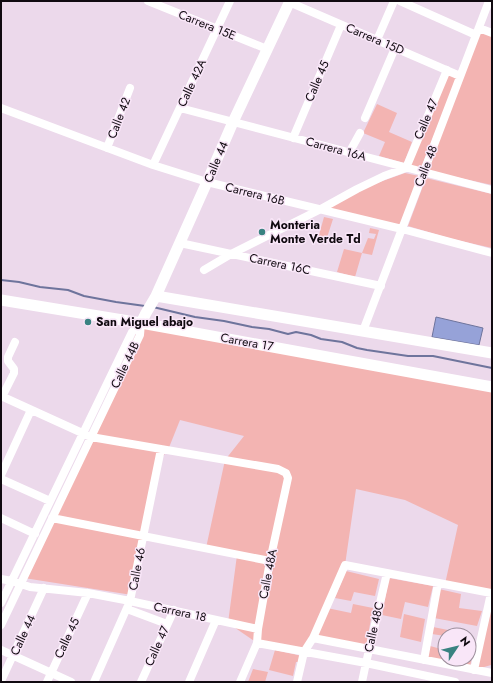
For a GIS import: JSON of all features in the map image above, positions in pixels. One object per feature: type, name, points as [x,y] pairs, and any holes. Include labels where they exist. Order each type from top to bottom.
[{"type":"street","name":"Carrera 15E","points":[[148,1],[267,50]]},
{"type":"street","points":[[167,9],[171,1]]},
{"type":"street","name":"Calle 42A","points":[[153,165],[230,1]]},
{"type":"street","points":[[377,40],[394,1]]},
{"type":"street","points":[[400,1],[478,32],[492,33]]},
{"type":"street","name":"Calle 48","points":[[363,331],[489,1]]},
{"type":"street","name":"Carrera 15D","points":[[289,2],[460,76]]},
{"type":"street","name":"Calle 44","points":[[144,318],[180,243],[233,122],[289,2]]},
{"type":"street","name":"Calle 45","points":[[293,138],[341,25]]},
{"type":"street","points":[[365,118],[395,48]]},
{"type":"street","name":"Calle 47","points":[[406,168],[447,70]]},
{"type":"street","name":"Calle 42","points":[[107,148],[130,88]]},
{"type":"street","name":"Carrera 16B","points":[[1,108],[153,165],[207,182],[402,229],[492,253]]},
{"type":"street","name":"Carrera 16A","points":[[180,108],[492,190]]},
{"type":"street","points":[[349,153],[360,132]]},
{"type":"street","points":[[204,270],[231,254],[384,176],[406,168]]},
{"type":"street","name":"Carrera 16C","points":[[180,243],[381,286]]},
{"type":"street","points":[[249,258],[252,244]]},
{"type":"street","points":[[155,297],[492,353]]},
{"type":"street","name":"Carrera 17","points":[[1,300],[144,318],[492,387]]},
{"type":"street","name":"Calle 44B","points":[[1,625],[91,437],[129,347],[132,332],[144,318]]},
{"type":"street","points":[[15,342],[8,357],[8,361],[14,369],[14,373],[2,396],[91,437],[161,449]]},
{"type":"street","name":"Calle 44B","points":[[1,603],[4,592],[12,581],[83,433],[129,347]]},
{"type":"street","points":[[1,475],[31,410]]},
{"type":"street","name":"Calle 48A","points":[[161,449],[278,469],[286,473],[288,478],[270,561],[258,629],[257,643],[240,682]]},
{"type":"street","name":"Calle 46","points":[[94,682],[129,605],[161,449]]},
{"type":"street","points":[[1,479],[50,501]]},
{"type":"street","points":[[1,518],[35,534]]},
{"type":"street","points":[[52,518],[270,561]]},
{"type":"street","points":[[297,682],[304,652],[313,638],[345,565],[491,593],[474,670]]},
{"type":"street","name":"Calle 48C","points":[[362,682],[387,573]]},
{"type":"street","name":"Carrera 18","points":[[1,579],[21,583],[30,587],[88,593],[129,605],[174,610],[258,629]]},
{"type":"street","points":[[424,660],[438,583]]},
{"type":"street","points":[[4,592],[16,594],[30,587]]},
{"type":"street","name":"Calle 44","points":[[1,681],[44,588]]},
{"type":"street","name":"Calle 45","points":[[47,682],[88,593]]},
{"type":"street","points":[[129,605],[167,624]]},
{"type":"street","name":"Calle 47","points":[[141,682],[174,610]]},
{"type":"street","points":[[189,682],[216,620]]},
{"type":"street","points":[[313,638],[492,673]]},
{"type":"street","points":[[257,643],[366,663],[420,678],[455,682]]},
{"type":"street","points":[[1,650],[72,682]]},
{"type":"shaded area","points":[[478,31],[492,36],[492,185],[428,171]]},
{"type":"shaded area","points":[[448,75],[457,78],[420,170],[409,167]]},
{"type":"shaded area","points":[[377,104],[397,113],[389,132],[412,142],[404,163],[379,156],[385,142],[363,133]]},
{"type":"shaded area","points":[[405,173],[419,176],[400,227],[328,210],[333,205],[363,188]]},
{"type":"shaded area","points":[[426,178],[492,194],[492,248],[452,239],[408,226]]},
{"type":"shaded area","points":[[324,217],[333,219],[325,244],[317,242]]},
{"type":"shaded area","points":[[370,228],[379,230],[372,255],[362,253],[368,238],[374,239],[376,234],[369,233]]},
{"type":"shaded area","points":[[344,249],[362,253],[355,277],[337,272]]},
{"type":"shaded area","points":[[141,323],[492,391],[491,665],[474,670],[475,667],[477,667],[477,656],[490,593],[445,584],[458,525],[405,500],[356,489],[345,565],[304,652],[257,643],[228,623],[237,555],[206,548],[225,460],[244,436],[180,420],[168,450],[159,461],[132,595],[24,578]]},
{"type":"shaded area","points":[[346,571],[379,579],[375,596],[354,592],[351,601],[335,598]]},
{"type":"shaded area","points":[[389,578],[433,586],[428,607],[405,602],[401,619],[382,615]]},
{"type":"shaded area","points":[[439,589],[461,594],[459,608],[482,611],[477,626],[434,618]]},
{"type":"shaded area","points":[[353,604],[373,608],[366,646],[314,637],[327,608],[351,613]]},
{"type":"shaded area","points":[[404,614],[425,619],[421,642],[400,637]]},
{"type":"shaded area","points":[[433,627],[437,628],[437,635],[432,634]]},
{"type":"shaded area","points":[[430,646],[437,648],[437,660],[427,658]]},
{"type":"shaded area","points":[[275,650],[302,656],[299,662],[296,662],[293,676],[269,670]]},
{"type":"shaded area","points":[[253,669],[268,672],[265,682],[248,682]]},
{"type":"water","points":[[436,317],[483,328],[479,345],[432,337]]},
{"type":"waterway","points":[[1,280],[68,290],[84,296],[145,306]]},
{"type":"waterway","points":[[153,307],[195,317],[269,329],[288,334],[296,332],[311,335],[321,339],[342,342],[367,350],[408,356],[433,356],[492,368]]},
{"type":"place","name":"Monteria Monte Verde Td","points":[[262,232]]},
{"type":"place","name":"San Miguel abajo","points":[[88,322]]}]
